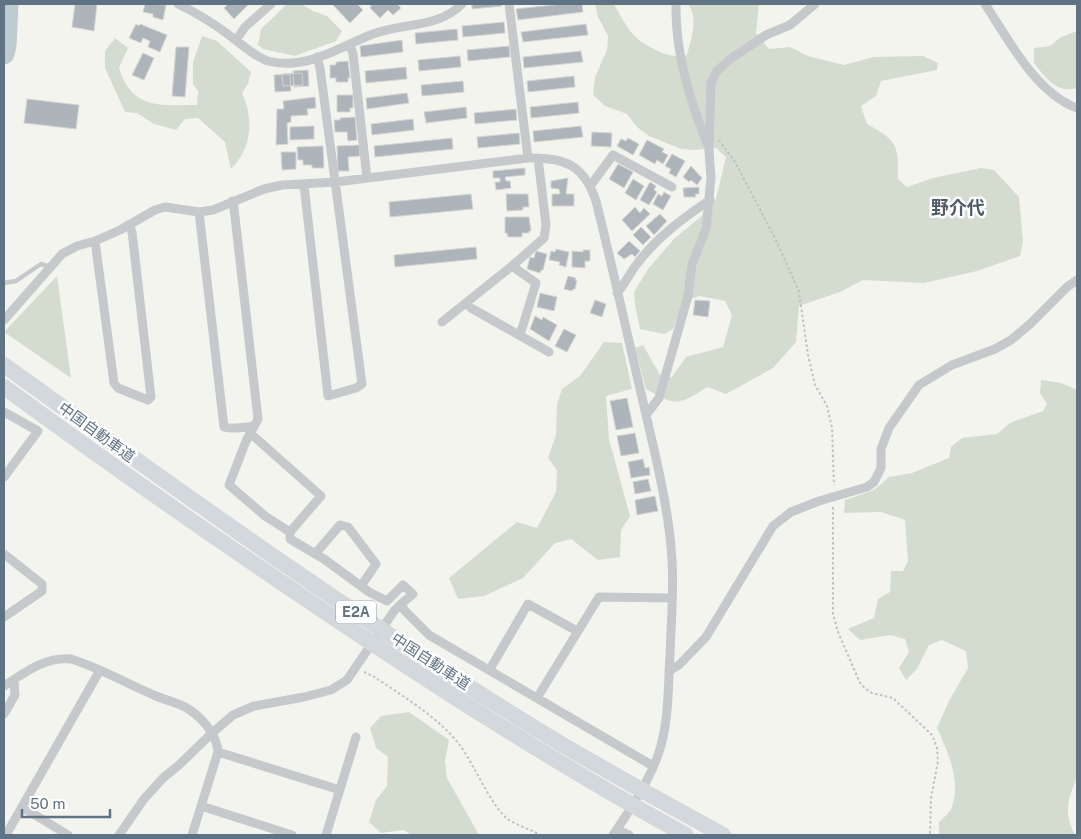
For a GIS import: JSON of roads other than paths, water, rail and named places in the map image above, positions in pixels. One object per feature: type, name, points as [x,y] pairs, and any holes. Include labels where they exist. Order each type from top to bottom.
[{"type":"highway","name":"中国自動車道","points":[[4,365],[237,531],[389,634],[543,733],[723,835]]},
{"type":"highway","name":"中国自動車道","points":[[4,387],[220,541],[439,688],[606,791],[686,835]]},
{"type":"street","points":[[236,40],[245,27],[271,4]]},
{"type":"street","points":[[183,5],[265,60],[294,63],[350,45],[372,34],[394,28],[424,24],[442,18],[462,4]]},
{"type":"street","points":[[509,4],[528,158]]},
{"type":"street","points":[[676,4],[679,55],[695,114],[709,150]]},
{"type":"street","points":[[646,415],[659,398],[688,296],[692,264],[706,228],[711,178],[709,150],[711,83],[717,71],[747,46],[790,25],[815,4]]},
{"type":"street","points":[[985,4],[1033,74],[1050,92],[1077,108]]},
{"type":"street","points":[[350,45],[353,54],[367,178]]},
{"type":"street","points":[[304,184],[328,396],[356,388],[362,384],[336,182],[317,57]]},
{"type":"street","points":[[591,185],[613,155],[672,187]]},
{"type":"street","points":[[4,320],[62,254],[77,246],[95,241],[129,226],[155,210],[165,207],[200,212],[213,210],[264,189],[282,185],[336,182],[528,158],[552,159],[569,164],[579,170],[591,185],[600,218],[646,415],[670,534],[672,561],[666,724],[660,750],[652,769],[615,833],[628,835]]},
{"type":"street","points":[[442,322],[544,238],[546,225],[538,158]]},
{"type":"street","points":[[616,293],[623,286],[637,264],[664,234],[710,200]]},
{"type":"street","points":[[232,201],[258,419],[229,485],[265,516],[290,532]]},
{"type":"street","points":[[119,835],[144,799],[163,778],[233,715],[254,706],[331,690],[347,680],[394,611],[413,594],[403,585],[387,601],[369,592],[290,539],[290,532],[321,496],[252,430],[246,426],[231,429],[224,426],[200,212]]},
{"type":"street","points":[[95,241],[114,383],[118,388],[148,400],[151,397],[132,232],[129,226]]},
{"type":"street","points":[[512,266],[536,283],[520,335]]},
{"type":"street","points":[[669,671],[679,665],[706,637],[773,526],[791,512],[866,487],[874,482],[881,468],[881,449],[889,428],[918,385],[952,365],[995,349],[1011,340],[1067,287],[1077,280]]},
{"type":"street","points":[[467,303],[471,308],[549,352]]},
{"type":"street","points":[[4,412],[38,431],[4,477]]},
{"type":"street","points":[[315,554],[340,525],[348,527],[376,564],[361,586]]},
{"type":"street","points":[[4,554],[42,584],[42,592],[4,617]]},
{"type":"street","points":[[537,698],[599,597],[672,598]]},
{"type":"street","points":[[401,604],[405,611],[429,635],[490,669],[652,769]]},
{"type":"street","points":[[490,669],[528,604],[577,631]]},
{"type":"street","points":[[4,686],[45,661],[58,658],[71,659],[185,707],[202,721],[218,745],[218,752],[192,835]]},
{"type":"street","points":[[6,835],[100,670]]},
{"type":"street","points":[[4,714],[15,695],[14,680]]},
{"type":"street","points":[[326,835],[356,737]]},
{"type":"street","points":[[218,752],[340,790]]},
{"type":"street","points":[[201,806],[292,835]]},
{"type":"street","points":[[22,807],[68,835]]},
{"type":"lane","points":[[4,283],[16,281],[41,264],[51,267]]},
{"type":"waterway","points":[[4,54],[8,4]]},
{"type":"district","name":"野介代","points":[[958,207]]}]
